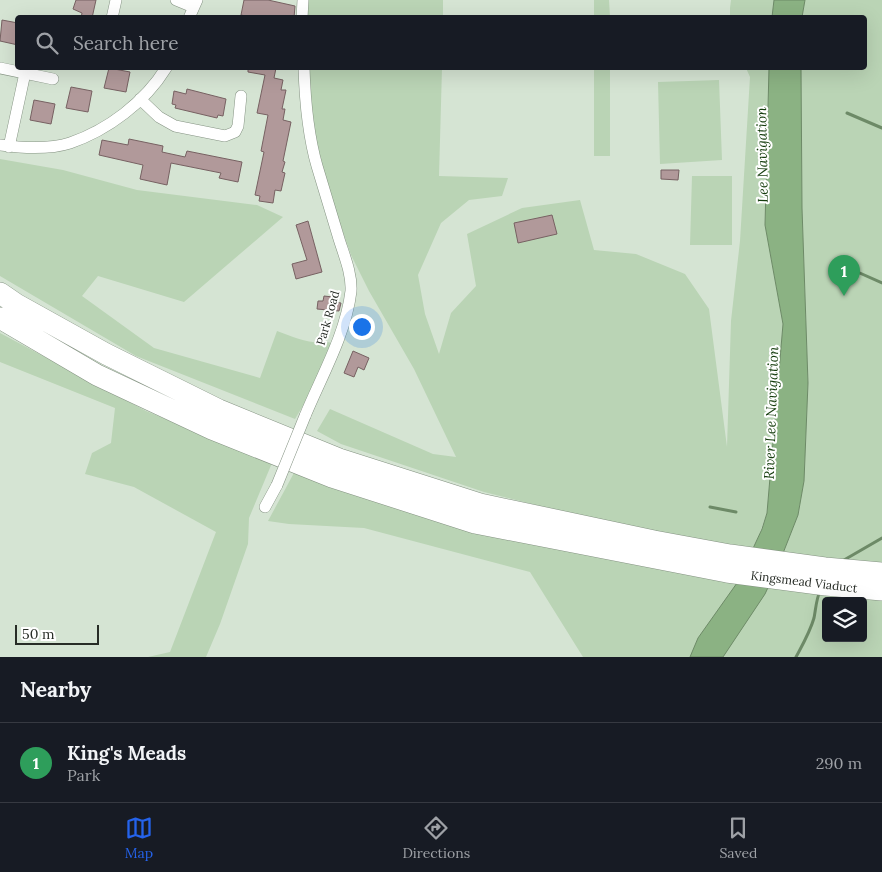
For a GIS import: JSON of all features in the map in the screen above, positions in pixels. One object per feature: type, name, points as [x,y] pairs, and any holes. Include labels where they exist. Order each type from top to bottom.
[{"type":"highway","points":[[0,293],[16,304],[106,354],[219,410],[339,459],[480,504],[654,541],[728,564]]},
{"type":"highway","points":[[0,318],[97,375],[212,429],[332,478],[474,522],[728,564]]},
{"type":"highway","name":"Kingsmead Viaduct","points":[[728,564],[825,568],[882,573]]},
{"type":"highway","name":"Kingsmead Viaduct","points":[[728,564],[817,584],[882,590]]},
{"type":"street","points":[[113,15],[116,0]]},
{"type":"street","points":[[176,0],[193,8]]},
{"type":"street","points":[[302,15],[303,0]]},
{"type":"street","points":[[0,68],[53,79]]},
{"type":"street","points":[[25,73],[5,146],[36,148],[69,143],[116,119],[150,90],[165,70]]},
{"type":"street","name":"Park Road","points":[[265,506],[277,484],[317,387],[329,364],[340,334],[351,290],[348,266],[316,164],[306,98],[304,70]]},
{"type":"street","points":[[140,99],[159,117],[175,126],[225,136],[235,132],[238,126],[242,96]]},
{"type":"shaded area","points":[[305,0],[443,0],[443,15],[304,15]]},
{"type":"shaded area","points":[[594,0],[609,0],[610,15],[594,15]]},
{"type":"shaded area","points":[[731,0],[774,0],[772,15],[730,15]]},
{"type":"shaded area","points":[[774,0],[805,0],[802,15],[772,15]]},
{"type":"shaded area","points":[[805,0],[882,0],[882,657],[583,657],[530,572],[364,528],[268,521],[295,471],[778,566],[798,515],[804,481],[808,383],[802,208],[801,70],[867,70],[867,15],[802,15]]},
{"type":"shaded area","points":[[306,70],[442,70],[439,176],[508,178],[502,196],[469,200],[441,223],[418,275],[425,314],[439,354],[451,313],[476,286],[467,234],[522,208],[580,200],[594,250],[636,254],[685,274],[709,309],[727,447],[731,321],[740,241],[750,77],[747,70],[769,70],[765,225],[783,324],[767,513],[753,551],[628,528],[484,492],[341,444],[317,431],[330,409],[433,454],[456,457],[414,369],[369,291],[351,255],[319,163]]},
{"type":"shaded area","points":[[594,70],[610,70],[610,156],[594,156]]},
{"type":"shaded area","points":[[769,70],[801,70],[802,208],[808,383],[804,481],[798,515],[765,594],[723,657],[690,657],[698,638],[737,583],[762,529],[767,513],[783,324],[765,225]]},
{"type":"shaded area","points":[[719,80],[722,160],[660,164],[658,82]]},
{"type":"shaded area","points":[[0,159],[63,170],[137,190],[257,205],[283,217],[184,302],[98,276],[82,296],[154,348],[260,378],[277,331],[308,341],[331,343],[319,379],[295,419],[136,356],[0,276]]},
{"type":"shaded area","points":[[692,176],[732,176],[732,245],[690,245]]},
{"type":"shaded area","points":[[0,333],[146,411],[272,463],[249,518],[248,544],[220,624],[206,657],[148,657],[170,652],[216,532],[134,487],[85,474],[92,453],[111,443],[115,408],[0,362]]},
{"type":"building","points":[[76,0],[96,0],[93,15],[82,15],[82,13],[73,9]]},
{"type":"building","points":[[244,0],[268,0],[295,6],[294,15],[241,15]]},
{"type":"building","points":[[2,20],[15,22],[15,44],[0,41]]},
{"type":"building","points":[[108,70],[130,72],[126,92],[104,88]]},
{"type":"building","points":[[248,70],[276,70],[274,78],[283,80],[281,90],[286,90],[282,109],[285,109],[283,120],[291,122],[283,161],[285,162],[282,172],[285,173],[281,191],[275,190],[273,203],[259,201],[260,196],[255,195],[264,152],[261,151],[268,115],[257,113],[265,75],[248,72]]},
{"type":"building","points":[[71,87],[92,91],[88,112],[66,108]]},
{"type":"building","points":[[187,89],[226,99],[223,116],[218,115],[217,118],[175,108],[176,105],[172,104],[174,91],[186,94]]},
{"type":"building","points":[[34,100],[55,104],[51,124],[30,120]]},
{"type":"building","points":[[129,139],[163,146],[162,152],[185,157],[187,151],[242,162],[238,182],[219,178],[221,173],[171,163],[167,185],[140,179],[143,165],[99,155],[102,140],[128,145]]},
{"type":"building","points":[[661,170],[679,170],[678,180],[661,179]]},
{"type":"building","points":[[552,215],[557,234],[518,243],[514,223]]},
{"type":"building","points":[[308,221],[322,272],[296,279],[292,264],[307,260],[296,225]]},
{"type":"building","points":[[324,296],[333,297],[333,302],[341,303],[339,311],[317,309],[318,301],[323,301]]},
{"type":"building","points":[[353,351],[369,358],[364,370],[358,367],[354,377],[344,373]]},
{"type":"waterway","points":[[847,113],[882,128]]},
{"type":"waterway","points":[[853,270],[882,283]]},
{"type":"waterway","points":[[710,507],[736,512]]},
{"type":"waterway","points":[[844,560],[882,538]]},
{"type":"waterway","points":[[796,657],[814,618],[820,591]]},
{"type":"place","name":"King's Meads","points":[[844,296]]},
{"type":"water label","name":"Lee Navigation","points":[[762,155]]},
{"type":"water label","name":"River Lee Navigation","points":[[771,413]]}]
